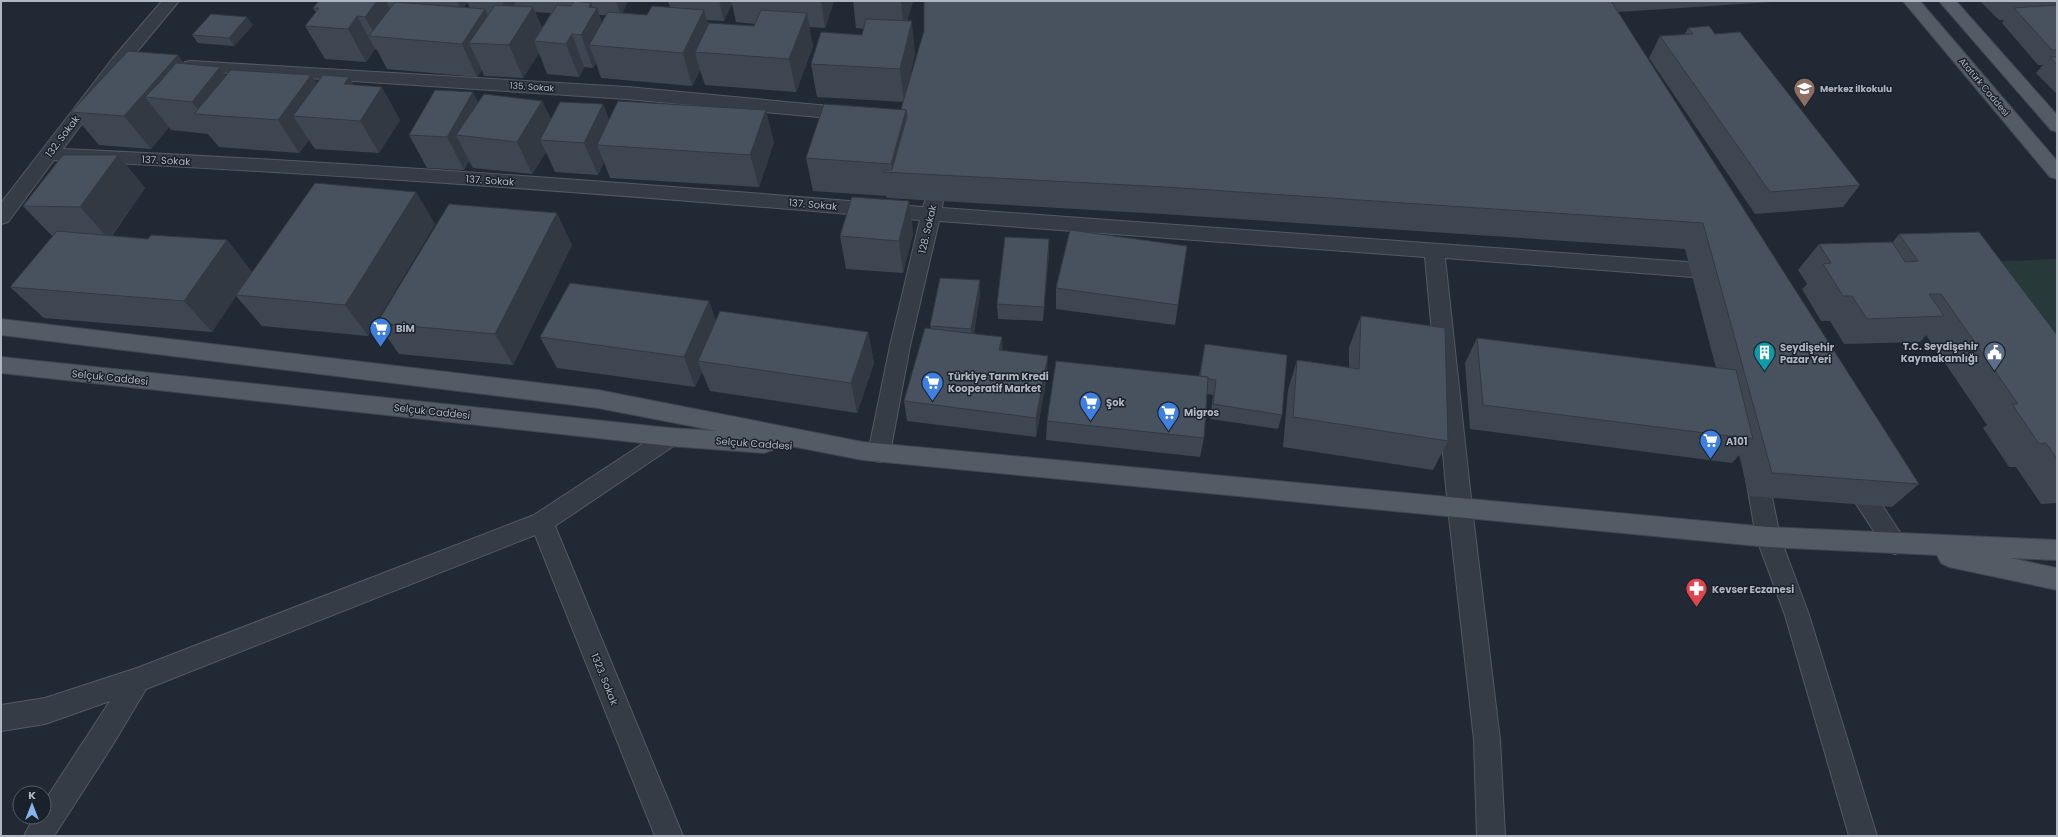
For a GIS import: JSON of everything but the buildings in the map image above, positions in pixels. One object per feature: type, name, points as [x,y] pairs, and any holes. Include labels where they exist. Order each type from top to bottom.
[{"type":"main road","name":"Atatürk Caddesi","points":[[1911,1],[2057,173]]},
{"type":"main road","points":[[1947,1],[2057,126]]},
{"type":"main road","points":[[1,327],[598,399],[871,452],[1768,537],[1895,544],[2057,550]]},
{"type":"main road","name":"Selçuk Caddesi","points":[[1,365],[670,437],[871,452]]},
{"type":"main road","points":[[1895,544],[2057,579]]},
{"type":"street","name":"132. Sokak","points":[[1,217],[119,62],[171,1]]},
{"type":"street","points":[[119,62],[143,63]]},
{"type":"street","name":"135. Sokak","points":[[175,65],[627,93],[869,115]]},
{"type":"street","name":"137. Sokak","points":[[48,154],[256,164],[621,188],[930,214],[1716,272]]},
{"type":"street","name":"128. Sokak","points":[[871,452],[900,346],[937,180]]},
{"type":"street","points":[[1434,251],[1460,508],[1477,642],[1486,733],[1491,836]]},
{"type":"street","points":[[1703,251],[1716,272],[1724,293]]},
{"type":"street","points":[[1,718],[45,711],[137,680],[542,522],[670,437]]},
{"type":"street","points":[[1751,451],[1768,537],[1797,614],[1862,836]]},
{"type":"street","points":[[1842,464],[1895,544]]},
{"type":"street","name":"1323. Sokak","points":[[542,522],[668,836]]},
{"type":"street","points":[[38,836],[103,738],[137,680]]},
{"type":"green space","points":[[2057,259],[2057,353],[1986,262]]},
{"type":"place","name":"Merkez İlkokulu","points":[[1804,108]]},
{"type":"place","name":"BİM","points":[[380,348]]},
{"type":"place","name":"Seydişehir Pazar Yeri","points":[[1764,372]]},
{"type":"place","name":"T.C. Seydişehir Kaymakamlığı","points":[[1994,372]]},
{"type":"place","name":"Türkiye Tarım Kredi Kooperatif Market","points":[[932,402]]},
{"type":"place","name":"Şok","points":[[1091,422]]},
{"type":"place","name":"Migros","points":[[1169,432]]},
{"type":"place","name":"A101","points":[[1711,460]]},
{"type":"place","name":"Kevser Eczanesi","points":[[1697,608]]}]
